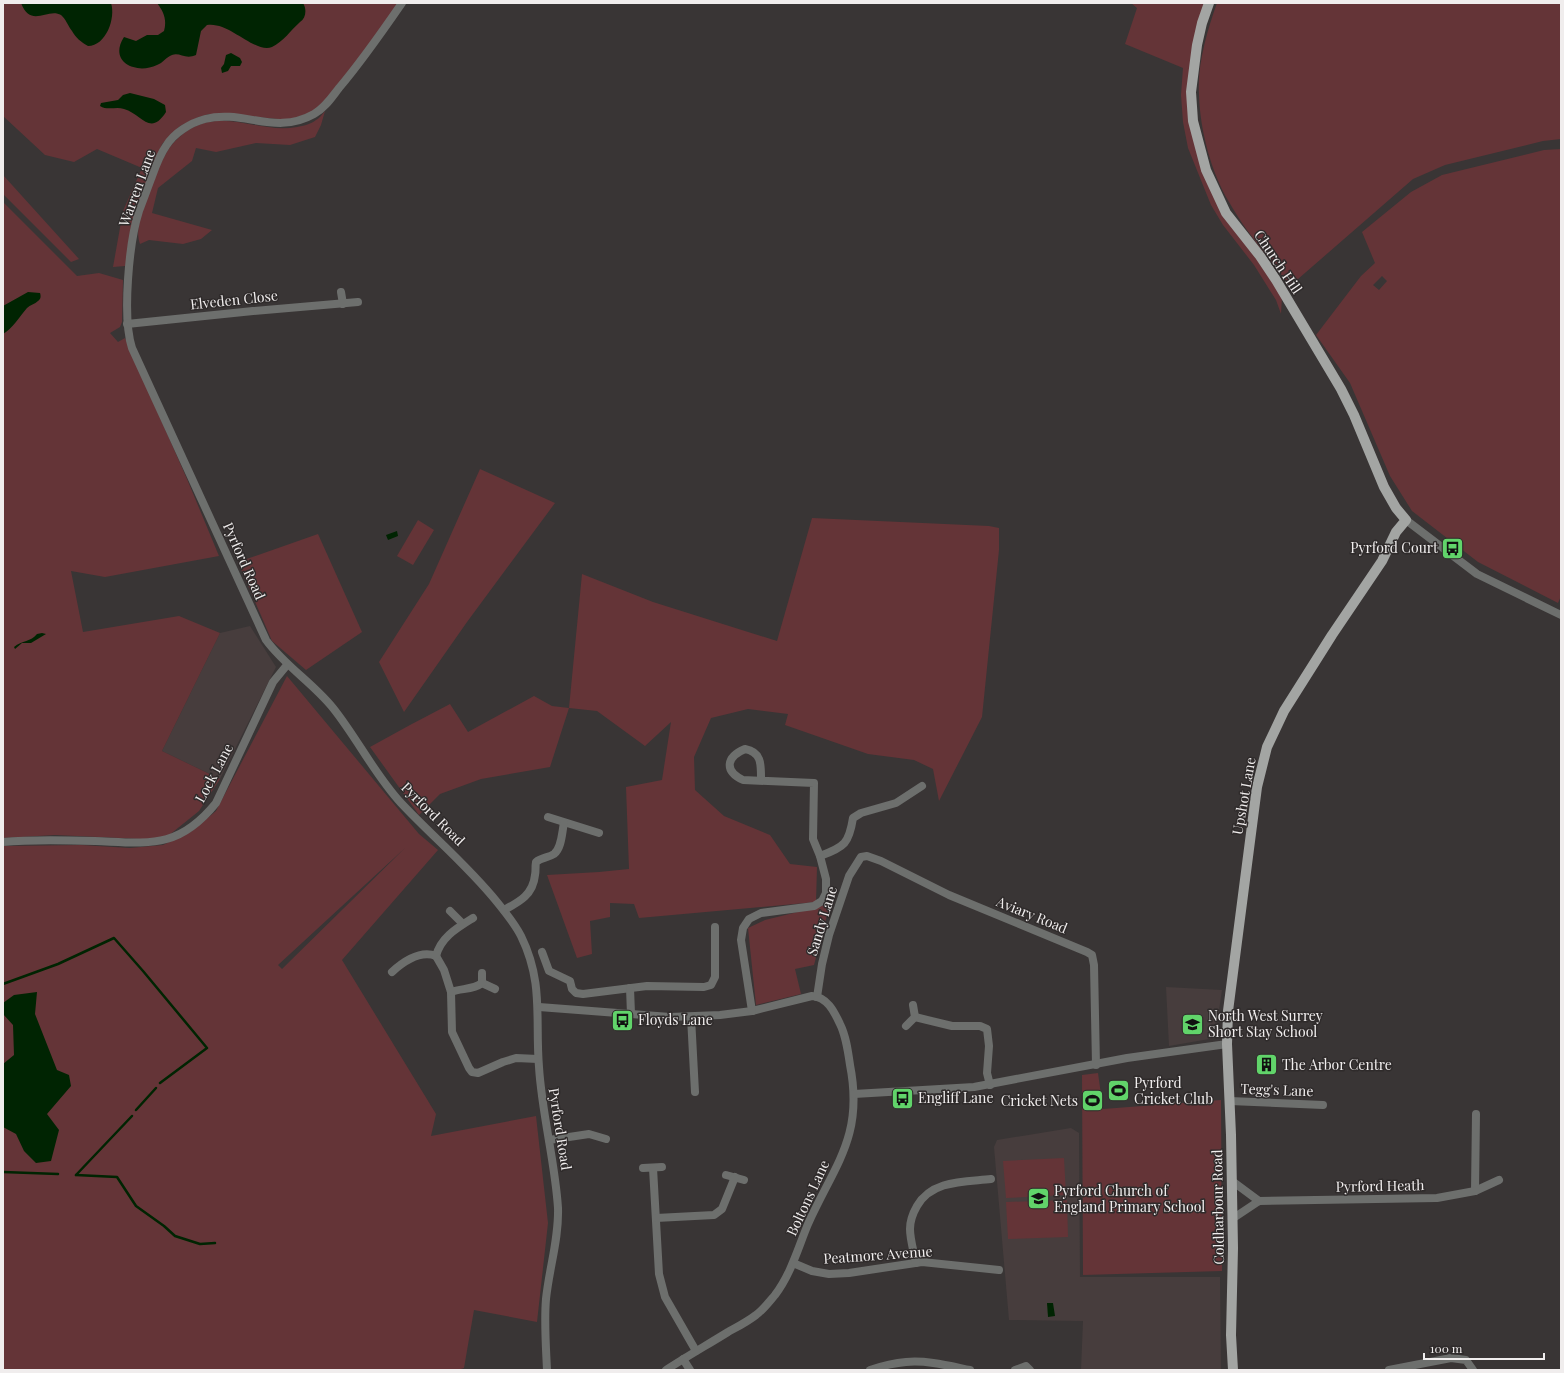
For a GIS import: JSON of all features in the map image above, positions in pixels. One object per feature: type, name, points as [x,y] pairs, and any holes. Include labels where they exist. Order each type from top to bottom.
[{"type":"main road","name":"Church Hill","points":[[1209,3],[1202,23],[1197,45],[1191,92],[1193,121],[1206,170],[1226,213],[1260,256],[1276,280],[1341,389],[1354,415],[1384,487],[1396,508],[1406,520]]},
{"type":"main road","name":"Upshot Lane","points":[[1226,1044],[1231,980],[1257,787],[1267,747],[1284,711],[1332,635],[1382,561],[1393,536],[1406,520]]},
{"type":"main road","name":"Coldharbour Road","points":[[1226,1044],[1230,1101],[1232,1181],[1231,1335],[1233,1370]]},
{"type":"street","name":"Warren Lane","points":[[127,324],[130,265],[136,223],[139,210],[156,165],[166,146],[183,129],[214,117],[226,117],[280,124],[295,122],[316,113],[328,102],[348,78],[402,3]]},
{"type":"street","points":[[341,292],[343,304]]},
{"type":"street","name":"Elveden Close","points":[[127,324],[358,302]]},
{"type":"street","name":"Pyrford Road","points":[[127,324],[132,348],[191,473],[262,633],[287,665],[323,696],[351,731],[381,778],[401,803],[481,882],[504,910],[521,936],[530,958],[537,987],[539,1007],[538,1058],[542,1106],[553,1164],[558,1220],[546,1299],[545,1336],[547,1370]]},
{"type":"street","points":[[1406,520],[1477,574],[1561,615]]},
{"type":"street","name":"Lock Lane","points":[[3,842],[70,841],[141,844],[179,835],[200,820],[216,803],[273,682],[287,665]]},
{"type":"street","points":[[752,1011],[741,940],[743,928],[748,919],[761,913],[814,906],[822,901],[826,893],[826,880],[820,856],[813,839],[814,783],[743,780],[734,776],[731,771],[730,763],[734,756],[745,749],[752,750],[758,756],[761,766],[761,780]]},
{"type":"street","points":[[820,856],[843,845],[850,837],[853,818],[861,813],[896,803],[922,786]]},
{"type":"street","points":[[548,817],[598,833]]},
{"type":"street","points":[[504,910],[528,894],[535,876],[536,862],[558,850],[564,823]]},
{"type":"street","name":"Aviary Road","points":[[861,857],[867,856],[881,861],[950,895],[1088,952],[1092,955],[1094,965],[1094,1028],[1096,1065]]},
{"type":"street","name":"Sandy Lane","points":[[817,997],[822,964],[829,934],[849,876],[861,857]]},
{"type":"street","points":[[450,911],[463,924]]},
{"type":"street","points":[[473,918],[463,924],[443,941],[436,956],[444,970],[451,992],[452,1032],[472,1072],[478,1073],[502,1062],[516,1058],[538,1058]]},
{"type":"street","points":[[542,952],[549,971],[570,981],[570,987],[576,992],[584,994],[647,986],[704,987],[711,985],[715,977],[715,927]]},
{"type":"street","points":[[394,967],[411,958],[422,955],[436,956]]},
{"type":"street","points":[[482,973],[482,983]]},
{"type":"street","points":[[451,992],[477,987],[482,983]]},
{"type":"street","points":[[482,983],[495,989]]},
{"type":"street","points":[[630,988],[631,1014]]},
{"type":"street","points":[[539,1007],[670,1017],[691,1017],[752,1011],[806,998],[817,997]]},
{"type":"street","name":"Boltons Lane","points":[[666,1370],[757,1314],[780,1288],[793,1263],[808,1224],[848,1142],[853,1120],[854,1094],[849,1057],[842,1028],[830,1006],[825,1001],[817,997]]},
{"type":"street","points":[[913,1005],[915,1017]]},
{"type":"street","points":[[691,1017],[695,1092]]},
{"type":"street","points":[[915,1017],[952,1026],[980,1026],[987,1029],[989,1046],[987,1073],[990,1085]]},
{"type":"street","points":[[906,1026],[915,1017]]},
{"type":"street","points":[[854,1094],[937,1090],[990,1085],[1127,1058],[1226,1044]]},
{"type":"street","name":"Tegg's Lane","points":[[1230,1101],[1323,1105]]},
{"type":"street","points":[[1475,1191],[1476,1114]]},
{"type":"street","points":[[549,1140],[589,1134],[606,1139]]},
{"type":"street","points":[[643,1168],[662,1167]]},
{"type":"street","points":[[653,1168],[659,1274],[665,1297],[696,1351]]},
{"type":"street","points":[[726,1175],[744,1180]]},
{"type":"street","points":[[656,1218],[714,1215],[722,1209],[735,1177]]},
{"type":"street","points":[[916,1263],[910,1230],[912,1218],[920,1200],[927,1193],[936,1188],[950,1184],[982,1184],[991,1179]]},
{"type":"street","name":"Pyrford Heath","points":[[1259,1201],[1437,1198],[1475,1191],[1499,1180]]},
{"type":"street","points":[[1232,1181],[1259,1201],[1232,1219]]},
{"type":"street","name":"Peatmore Avenue","points":[[793,1263],[812,1271],[829,1274],[858,1272],[916,1263],[990,1273],[999,1270]]},
{"type":"street","points":[[1389,1370],[1451,1358],[1466,1360],[1473,1370]]},
{"type":"street","points":[[683,1359],[690,1370]]},
{"type":"street","points":[[870,1370],[894,1363],[907,1362],[921,1362],[970,1370]]},
{"type":"street","points":[[1015,1370],[1026,1366],[1030,1370]]},
{"type":"shaded area","points":[[3,3],[399,3],[364,52],[324,102],[312,112],[289,120],[226,114],[209,114],[180,126],[162,144],[125,266],[113,267],[123,211],[142,168],[97,149],[74,162],[45,155],[3,116]]},
{"type":"shaded area","points":[[21,3],[111,3],[111,23],[105,36],[100,41],[94,45],[88,46],[75,36],[61,15],[51,13],[40,16],[30,15],[25,11]]},
{"type":"shaded area","points":[[157,3],[303,3],[305,13],[304,18],[283,39],[272,47],[265,48],[258,46],[224,28],[215,25],[207,25],[201,31],[196,55],[189,57],[175,54],[159,64],[149,68],[133,67],[122,59],[119,53],[120,46],[124,37],[136,41],[147,35],[158,35],[164,31],[164,16]]},
{"type":"shaded area","points":[[1131,3],[1206,3],[1190,69],[1204,168],[1282,296],[1281,314],[1276,300],[1254,265],[1223,225],[1211,205],[1188,148],[1183,122],[1181,95],[1183,68],[1125,44],[1137,8]]},
{"type":"shaded area","points":[[1217,3],[1561,3],[1561,139],[1543,141],[1445,165],[1413,179],[1290,286],[1250,234],[1236,213],[1217,178],[1204,136],[1200,108],[1199,84],[1201,60]]},
{"type":"shaded area","points":[[231,53],[240,58],[242,62],[240,66],[231,66],[228,71],[222,73],[221,68],[224,64],[226,55]]},
{"type":"shaded area","points":[[130,93],[154,99],[165,105],[166,112],[155,123],[150,123],[124,109],[106,108],[100,106],[101,103],[118,100],[123,95]]},
{"type":"shaded area","points":[[325,111],[321,125],[315,137],[290,145],[256,143],[216,152],[196,148],[192,161],[158,188],[152,213],[212,230],[201,239],[183,244],[149,240],[140,244],[138,231],[140,218],[158,170],[170,147],[187,131],[203,123],[217,121],[230,121],[269,127],[297,127],[307,125],[314,121]]},
{"type":"shaded area","points":[[1561,149],[1561,596],[1558,603],[1478,562],[1412,511],[1390,476],[1350,383],[1316,335],[1361,276],[1375,263],[1362,232],[1411,192],[1442,175],[1544,150]],"holes":[[[1382,276],[1387,281],[1379,290],[1373,285]]]},
{"type":"shaded area","points":[[3,175],[79,259],[71,262],[3,194]]},
{"type":"shaded area","points":[[3,202],[77,276],[99,273],[123,280],[122,322],[120,327],[110,333],[118,342],[125,338],[219,556],[105,577],[71,571],[83,632],[179,616],[220,633],[162,751],[220,779],[199,811],[163,840],[55,835],[3,838]]},
{"type":"shaded area","points":[[28,292],[40,293],[40,299],[27,308],[13,326],[3,334],[3,306]]},
{"type":"shaded area","points":[[480,469],[555,503],[467,622],[404,712],[379,662],[429,584]]},
{"type":"shaded area","points":[[812,518],[989,526],[999,528],[999,550],[982,717],[939,801],[933,769],[914,760],[868,754],[785,725],[788,714],[748,709],[711,718],[694,757],[695,790],[724,816],[770,835],[790,864],[817,867],[816,902],[639,918],[634,904],[610,903],[610,917],[590,921],[592,954],[577,958],[547,875],[629,869],[626,787],[662,780],[671,722],[645,746],[597,711],[569,708],[582,574],[653,602],[777,641]]},
{"type":"shaded area","points":[[418,520],[434,530],[413,565],[397,556]]},
{"type":"shaded area","points":[[397,531],[398,536],[388,540],[386,535]]},
{"type":"shaded area","points":[[318,534],[362,632],[306,670],[272,641],[238,562]]},
{"type":"shaded area","points":[[250,626],[276,667],[220,779],[162,751],[220,633]]},
{"type":"shaded area","points":[[37,634],[46,634],[31,643],[22,643],[15,649],[14,647],[17,645],[35,637]]},
{"type":"shaded area","points":[[287,676],[419,834],[438,850],[342,960],[436,1114],[431,1136],[536,1116],[548,1223],[537,1322],[474,1310],[464,1368],[458,1370],[3,1370],[3,846],[81,845],[130,848],[163,845],[192,831],[216,811]],"holes":[[[405,848],[282,969],[278,965]]]},
{"type":"shaded area","points":[[534,696],[552,706],[569,708],[550,767],[481,779],[440,794],[419,815],[370,747],[450,704],[468,732]]},
{"type":"shaded area","points":[[830,904],[814,965],[795,969],[801,994],[756,1005],[748,928],[765,920]]},
{"type":"shaded area","name":"North West Surrey Short Stay School","points":[[1166,987],[1222,990],[1215,1038],[1169,1046]]},
{"type":"shaded area","points":[[37,992],[35,1014],[57,1070],[69,1075],[71,1086],[47,1114],[59,1130],[51,1161],[36,1163],[24,1151],[16,1134],[3,1127],[3,1064],[14,1055],[13,1025],[3,1014],[3,1003],[14,995]]},
{"type":"shaded area","points":[[1098,1073],[1103,1109],[1221,1100],[1222,1271],[1083,1275],[1082,1075]]},
{"type":"shaded area","name":"Pyrford Church of England Primary School","points":[[1071,1128],[1079,1133],[1080,1277],[1220,1277],[1221,1370],[1081,1370],[1083,1321],[1009,1320],[994,1147],[997,1140]]},
{"type":"shaded area","points":[[1064,1158],[1066,1195],[1006,1198],[1003,1161]]},
{"type":"shaded area","points":[[1067,1200],[1068,1237],[1008,1239],[1006,1202]]},
{"type":"shaded area","points":[[1047,1303],[1053,1303],[1055,1316],[1048,1317]]},
{"type":"waterway","points":[[3,984],[58,964],[114,938],[207,1048],[160,1083]]},
{"type":"waterway","points":[[136,1110],[156,1088]]},
{"type":"waterway","points":[[76,1175],[132,1116]]},
{"type":"waterway","points":[[3,1172],[58,1174]]},
{"type":"waterway","points":[[76,1175],[117,1177],[136,1206],[164,1226],[175,1236],[200,1244],[215,1243]]},
{"type":"place","name":"Pyrford Court","points":[[1453,548]]},
{"type":"place","name":"Floyds Lane","points":[[622,1020]]},
{"type":"place","name":"North West Surrey Short Stay School","points":[[1192,1024]]},
{"type":"place","name":"The Arbor Centre","points":[[1266,1065]]},
{"type":"place","name":"Pyrford Cricket Club","points":[[1119,1091]]},
{"type":"place","name":"Engliff Lane","points":[[902,1098]]},
{"type":"place","name":"Cricket Nets","points":[[1093,1101]]},
{"type":"place","name":"Pyrford Church of England Primary School","points":[[1039,1199]]}]
